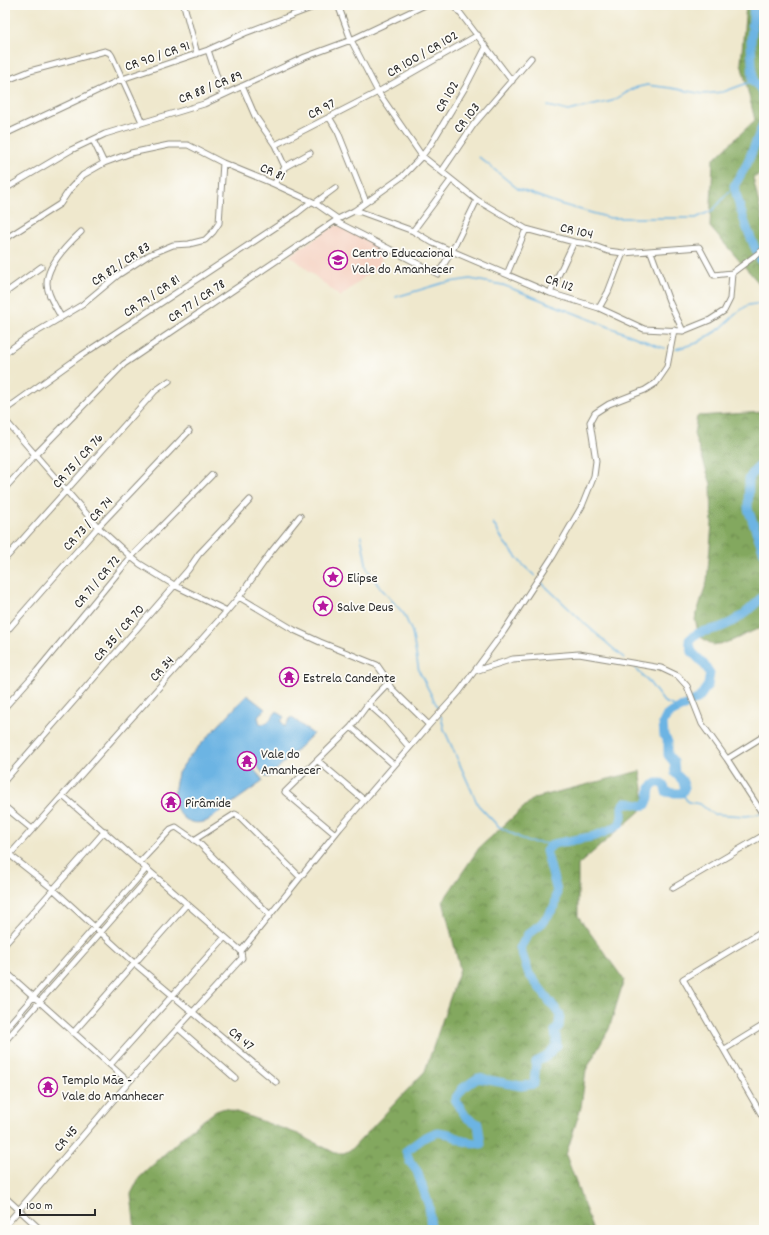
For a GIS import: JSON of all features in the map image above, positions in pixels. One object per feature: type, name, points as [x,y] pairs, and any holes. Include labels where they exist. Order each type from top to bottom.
[{"type":"street","points":[[184,5],[197,54]]},
{"type":"street","name":"CR 90 / CR 91","points":[[5,134],[122,79],[208,50],[245,33],[319,5]]},
{"type":"street","name":"CR 104","points":[[338,5],[351,40],[378,92],[422,156],[477,200],[526,229],[574,242],[589,244],[608,251],[623,253],[651,252],[699,247],[714,275],[732,273]]},
{"type":"street","name":"CR 88 / CR 89","points":[[5,189],[71,150],[105,134],[204,104],[305,57],[351,40],[424,5]]},
{"type":"street","points":[[454,5],[512,81]]},
{"type":"street","name":"CR 100 / CR 102","points":[[378,92],[478,36]]},
{"type":"street","name":"CR 102","points":[[422,156],[431,144],[466,86],[486,47]]},
{"type":"street","points":[[208,50],[223,95]]},
{"type":"street","points":[[5,81],[30,71],[105,51],[110,53],[112,56],[142,122]]},
{"type":"street","name":"CR 103","points":[[442,171],[474,124],[531,58]]},
{"type":"street","points":[[242,86],[254,116],[275,145],[285,167]]},
{"type":"street","name":"CR 97","points":[[275,145],[378,92]]},
{"type":"street","points":[[329,117],[338,132],[366,202]]},
{"type":"street","points":[[93,140],[104,163]]},
{"type":"street","name":"CR 81","points":[[5,240],[60,204],[70,189],[83,175],[104,163],[131,154],[170,145],[188,145],[223,163],[313,202],[336,220],[438,274],[452,251]]},
{"type":"street","points":[[274,184],[285,167],[310,153]]},
{"type":"street","name":"CR 77 / CR 78","points":[[5,488],[35,455],[124,364],[336,220],[354,211],[403,176],[422,156]]},
{"type":"street","name":"CR 82 / CR 83","points":[[5,353],[82,305],[118,276],[149,256],[173,245],[189,244],[205,240],[219,223],[223,163]]},
{"type":"street","points":[[412,231],[452,180]]},
{"type":"street","name":"CR 79 / CR 81","points":[[5,410],[82,355],[335,188]]},
{"type":"street","points":[[452,251],[477,200]]},
{"type":"street","name":"CR 112","points":[[354,211],[361,212],[412,231],[433,243],[550,293],[599,308],[644,329],[683,331],[710,320],[724,311],[730,299],[732,273]]},
{"type":"street","points":[[507,274],[526,229]]},
{"type":"street","points":[[61,317],[48,290],[48,274],[58,257],[81,232]]},
{"type":"street","points":[[550,293],[574,242]]},
{"type":"street","points":[[732,273],[762,251]]},
{"type":"street","points":[[651,252],[669,301],[683,331]]},
{"type":"street","points":[[599,308],[608,292],[623,253]]},
{"type":"street","points":[[5,293],[41,267]]},
{"type":"street","points":[[64,796],[241,951],[335,834],[459,692],[504,631],[553,556],[582,506],[594,476],[596,461],[590,422],[595,413],[609,404],[645,390],[656,384],[667,367],[674,330]]},
{"type":"street","name":"CR 75 / CR 76","points":[[5,559],[156,391],[169,381]]},
{"type":"street","points":[[5,421],[98,527],[131,557],[174,585],[227,611]]},
{"type":"street","name":"CR 73 / CR 74","points":[[5,633],[98,527],[189,431]]},
{"type":"street","name":"CR 71 / CR 72","points":[[5,707],[37,671],[131,557],[212,475]]},
{"type":"street","name":"CR 35 / CR 70","points":[[5,780],[188,570],[199,554],[250,500]]},
{"type":"street","name":"CR 34","points":[[5,860],[64,796],[227,611],[270,552],[300,516]]},
{"type":"street","points":[[239,596],[294,630],[377,665],[391,688],[429,725]]},
{"type":"street","points":[[475,671],[513,659],[579,654],[661,668],[678,676],[688,686],[702,724],[764,816]]},
{"type":"street","points":[[335,834],[284,792],[318,761],[351,727],[368,704],[388,683]]},
{"type":"street","points":[[368,704],[385,719],[409,748]]},
{"type":"street","points":[[351,727],[394,765]]},
{"type":"street","points":[[727,759],[764,736]]},
{"type":"street","points":[[318,761],[364,800]]},
{"type":"street","points":[[5,806],[32,829]]},
{"type":"street","points":[[194,840],[235,814],[240,817],[300,877]]},
{"type":"street","points":[[139,863],[171,829],[176,827],[194,840],[270,915]]},
{"type":"street","points":[[5,944],[104,831]]},
{"type":"street","points":[[673,888],[764,835]]},
{"type":"street","name":"CR 47","points":[[10,855],[53,890],[134,963],[276,1082]]},
{"type":"street","points":[[5,1029],[146,869]]},
{"type":"street","points":[[5,1041],[152,874]]},
{"type":"street","points":[[73,1033],[187,904]]},
{"type":"street","points":[[764,930],[683,978],[764,1118]]},
{"type":"street","points":[[110,1065],[226,937]]},
{"type":"street","name":"CR 45","points":[[5,1226],[129,1082],[242,958],[241,951]]},
{"type":"street","points":[[5,972],[129,1082]]},
{"type":"street","points":[[724,1049],[764,1025]]},
{"type":"street","points":[[178,1028],[235,1078]]},
{"type":"street","points":[[5,1197],[41,1230]]},
{"type":"shaded area","name":"Centro Educacional Vale do Amanhecer","points":[[336,225],[384,249],[379,265],[340,297],[290,255]]},
{"type":"green space","points":[[746,5],[764,5],[764,172],[753,178],[764,226],[764,289],[710,227],[713,160],[755,120],[741,63]]},
{"type":"green space","points":[[764,412],[764,626],[729,642],[713,645],[699,636],[695,619],[707,581],[712,524],[711,484],[694,434],[697,416]]},
{"type":"green space","points":[[640,771],[646,806],[578,865],[578,916],[624,980],[609,1029],[586,1070],[581,1107],[566,1155],[593,1230],[135,1230],[131,1194],[139,1178],[190,1130],[216,1111],[225,1108],[298,1134],[335,1153],[344,1153],[352,1149],[425,1071],[460,969],[443,901],[479,848],[534,798]]},
{"type":"water","points":[[247,695],[265,709],[258,717],[260,724],[267,723],[277,711],[284,717],[281,721],[285,727],[291,717],[313,734],[269,777],[266,777],[253,761],[254,759],[247,760],[248,765],[250,765],[262,779],[262,782],[207,821],[196,823],[188,821],[181,815],[175,806],[177,806],[174,792],[178,773],[189,757]]},
{"type":"waterway","points":[[754,5],[751,42],[753,81],[761,89],[764,101]]},
{"type":"waterway","points":[[548,106],[568,111],[612,101],[634,88],[647,85],[703,94],[723,92],[753,81]]},
{"type":"waterway","points":[[764,122],[747,164],[734,186],[746,227],[764,266]]},
{"type":"waterway","points":[[479,157],[518,189],[560,204],[610,218],[696,218],[713,210],[734,186]]},
{"type":"waterway","points":[[396,297],[443,283],[470,279],[503,285],[664,348]]},
{"type":"waterway","points":[[676,349],[697,343],[721,328],[748,305],[764,303]]},
{"type":"waterway","points":[[764,462],[754,471],[749,479],[748,509],[764,553]]},
{"type":"waterway","points":[[493,523],[504,542],[523,565],[535,576]]},
{"type":"waterway","points":[[361,536],[367,568],[378,585],[404,614],[412,632],[419,671],[438,708]]},
{"type":"waterway","points":[[541,582],[624,658]]},
{"type":"waterway","points":[[431,1230],[429,1206],[417,1171],[410,1162],[406,1151],[425,1137],[438,1132],[449,1134],[463,1141],[481,1144],[478,1124],[466,1117],[455,1099],[463,1088],[478,1078],[521,1086],[534,1084],[536,1062],[546,1057],[557,1045],[555,1031],[559,1026],[560,1015],[529,974],[520,948],[528,934],[542,923],[555,906],[557,891],[546,851],[553,844],[595,836],[612,829],[620,824],[622,807],[625,803],[646,805],[649,798],[650,788],[656,783],[662,783],[666,792],[682,793],[685,787],[682,780],[675,773],[674,762],[668,755],[668,742],[664,736],[663,723],[667,715],[699,698],[708,685],[710,673],[692,652],[689,640],[700,632],[716,629],[739,618],[764,594]]},
{"type":"waterway","points":[[633,666],[649,682],[664,702],[674,706],[684,706]]},
{"type":"waterway","points":[[441,716],[444,729],[478,805],[498,826],[528,842],[553,844]]},
{"type":"waterway","points":[[682,793],[688,802],[700,804],[713,814],[746,816],[760,814]]},
{"type":"place","name":"Centro Educacional Vale do Amanhecer","points":[[338,260]]},
{"type":"place","name":"Elipse","points":[[333,577]]},
{"type":"place","name":"Salve Deus","points":[[323,606]]},
{"type":"place","name":"Estrela Candente","points":[[289,677]]},
{"type":"place","name":"Vale do Amanhecer","points":[[247,761]]},
{"type":"place","name":"Pirâmide","points":[[171,802]]},
{"type":"place","name":"Templo Mãe - Vale do Amanhecer","points":[[48,1087]]}]
